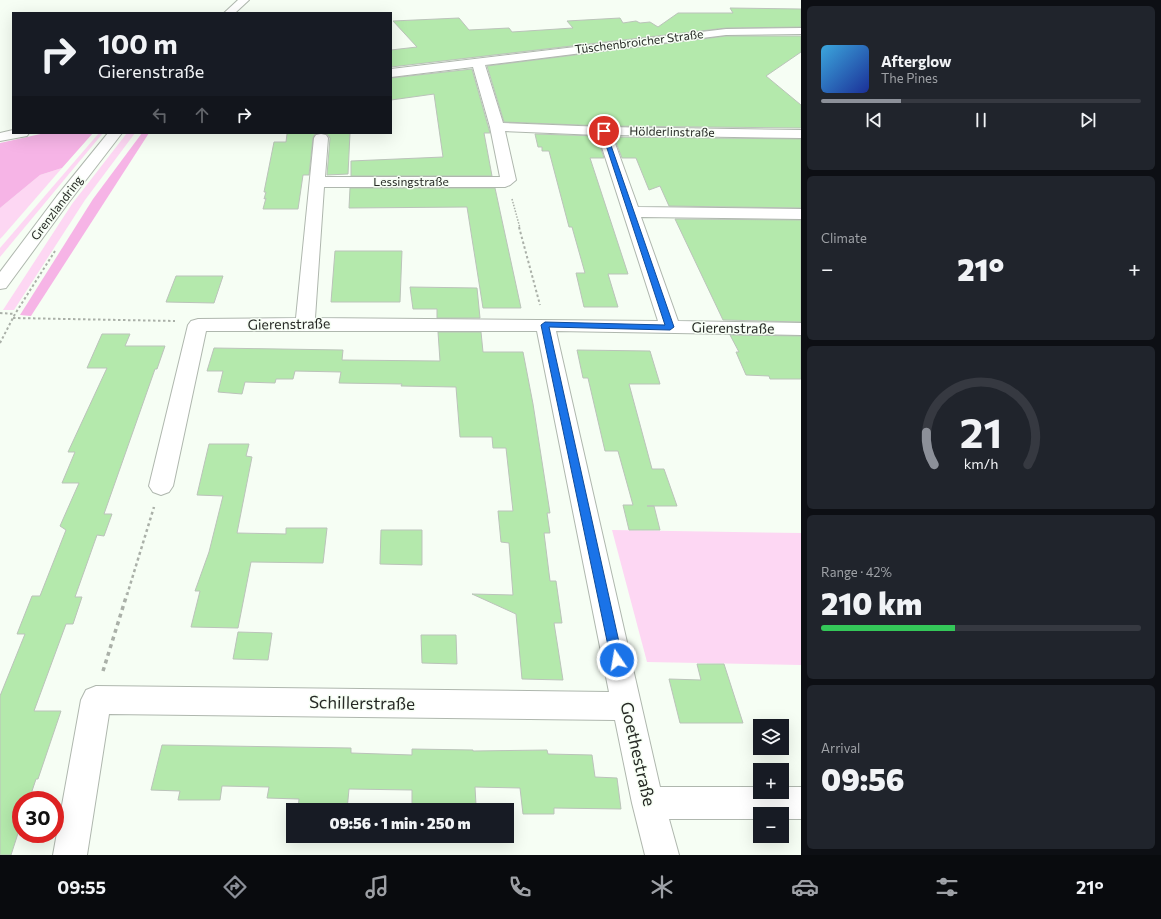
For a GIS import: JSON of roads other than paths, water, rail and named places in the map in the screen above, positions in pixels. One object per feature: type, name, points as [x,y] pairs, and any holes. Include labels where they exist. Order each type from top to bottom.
[{"type":"street","points":[[230,12],[244,0]]},
{"type":"street","name":"Tüschenbroicher Straße","points":[[392,73],[726,32],[801,31]]},
{"type":"street","points":[[478,62],[497,127]]},
{"type":"street","name":"Hölderlinstraße","points":[[497,127],[604,131],[801,134]]},
{"type":"street","name":"Lessingstraße","points":[[317,182],[506,181],[497,127]]},
{"type":"street","points":[[604,131],[670,327]]},
{"type":"street","points":[[0,137],[16,134]]},
{"type":"street","name":"Grenzlandring","points":[[0,284],[63,198],[114,134]]},
{"type":"street","points":[[304,323],[321,138]]},
{"type":"street","points":[[632,212],[801,214]]},
{"type":"street","name":"Gierenstraße","points":[[161,486],[198,325],[304,323],[801,329]]},
{"type":"street","name":"Goethestraße","points":[[545,325],[648,803],[662,855]]},
{"type":"street","name":"Schillerstraße","points":[[70,855],[96,700],[627,706]]},
{"type":"street","points":[[648,803],[801,803]]}]
